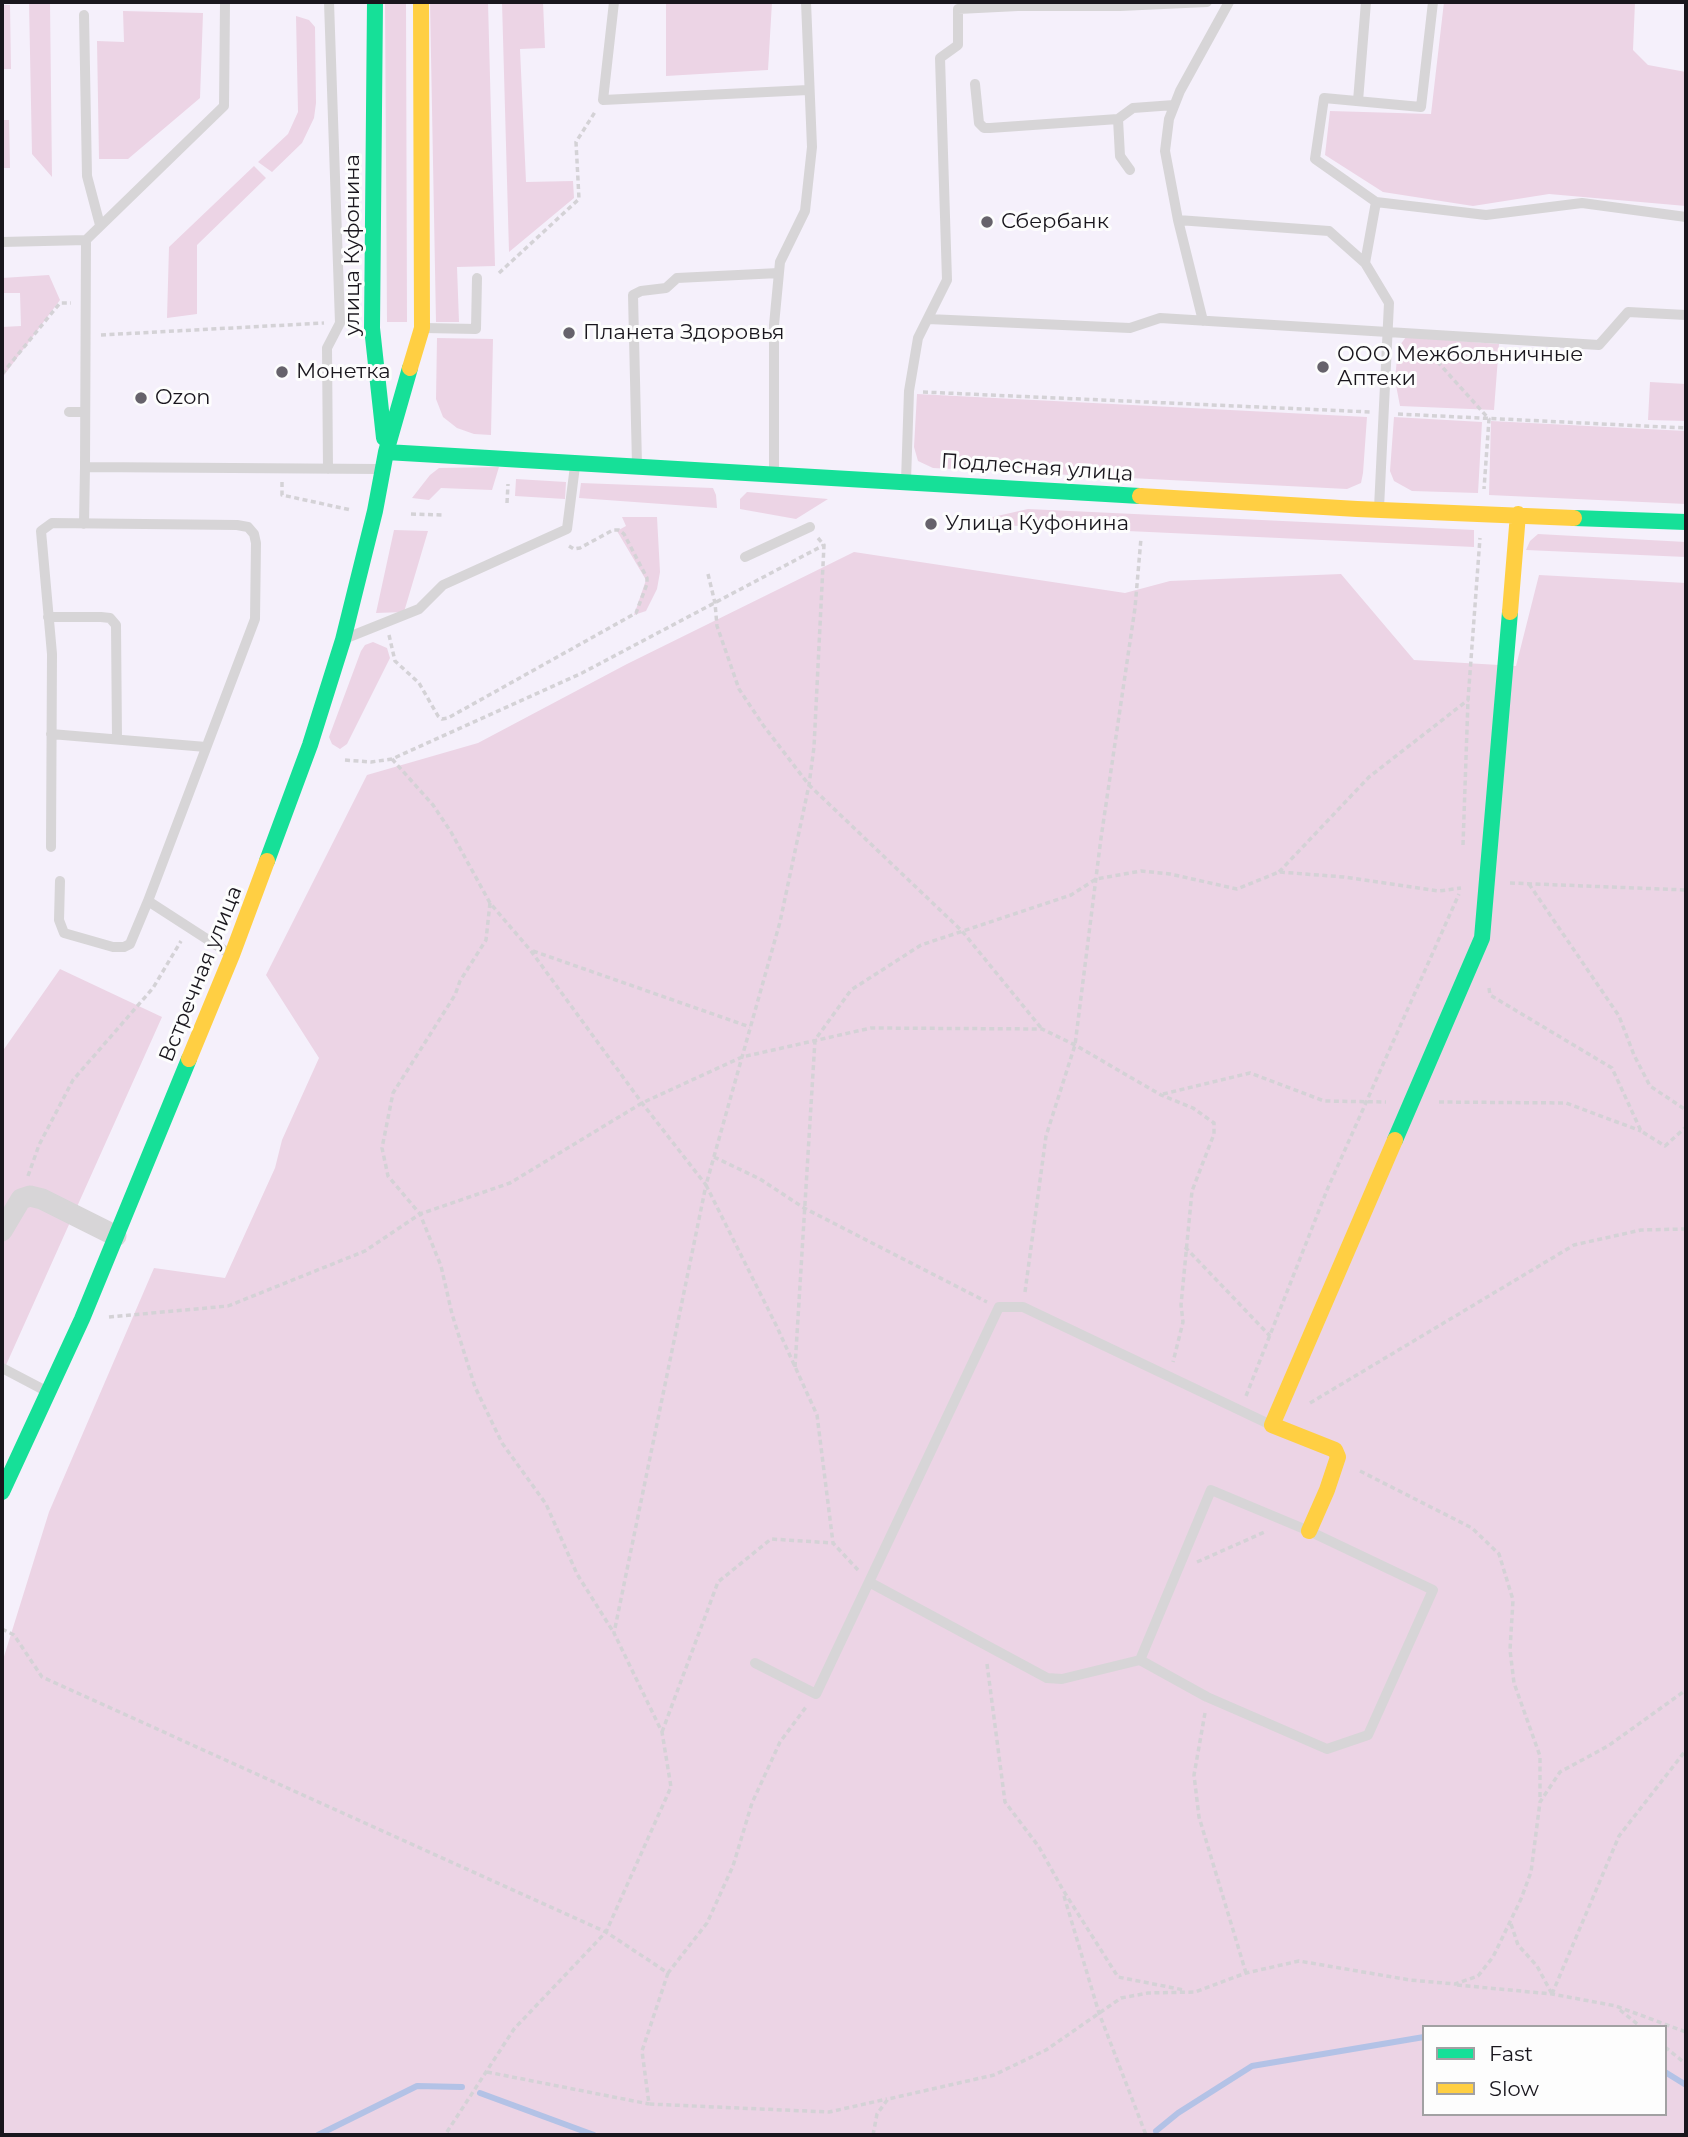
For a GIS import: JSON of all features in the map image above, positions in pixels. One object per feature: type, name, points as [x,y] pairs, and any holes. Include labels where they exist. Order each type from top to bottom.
[{"type":"main road","name":"улица Куфонина","points":[[375,2],[372,328],[386,452]]},
{"type":"main road","points":[[386,452],[422,328],[421,2]]},
{"type":"main road","name":"Подлесная улица","points":[[386,452],[1378,509],[1686,522]]},
{"type":"main road","name":"Встречная улица","points":[[4,1482],[82,1319],[232,955],[310,745],[343,640],[375,511],[386,452]]},
{"type":"main road","points":[[1309,1531],[1337,1463],[1335,1450],[1272,1425],[1482,938],[1518,514]]},
{"type":"street","points":[[2,1231],[21,1199],[30,1196],[42,1199],[116,1237]]},
{"type":"lane","points":[[2,242],[86,240],[224,106],[225,2]]},
{"type":"lane","points":[[328,469],[327,348],[340,323],[329,2]]},
{"type":"lane","points":[[614,2],[603,100],[808,90]]},
{"type":"lane","points":[[774,474],[777,398],[774,325],[780,262],[805,211],[811,147],[806,2]]},
{"type":"lane","points":[[906,481],[909,391],[918,338],[947,280],[940,58],[958,45],[958,9],[1018,4],[1120,6],[1207,2]]},
{"type":"lane","points":[[1203,321],[1178,220],[1165,151],[1169,119],[1174,105],[1229,2]]},
{"type":"lane","points":[[1358,101],[1366,2]]},
{"type":"lane","points":[[1433,2],[1421,107],[1324,98],[1315,159],[1376,202],[1486,215],[1582,203],[1686,217]]},
{"type":"lane","points":[[84,15],[87,176],[100,226]]},
{"type":"lane","points":[[975,84],[978,119],[984,128],[1118,119],[1133,108],[1174,105]]},
{"type":"lane","points":[[1118,119],[1120,156],[1130,170]]},
{"type":"lane","points":[[1364,263],[1376,202]]},
{"type":"lane","points":[[1178,220],[1329,231],[1364,263],[1389,303],[1378,509]]},
{"type":"lane","points":[[84,524],[86,240]]},
{"type":"lane","points":[[637,466],[633,295],[641,291],[666,288],[677,278],[779,274]]},
{"type":"lane","points":[[422,328],[477,329],[477,278]]},
{"type":"lane","points":[[928,319],[1130,328],[1160,318],[1599,345],[1628,312],[1686,315]]},
{"type":"lane","points":[[69,412],[85,412]]},
{"type":"lane","points":[[343,640],[419,609],[443,585],[567,529],[575,463]]},
{"type":"lane","points":[[85,467],[383,469]]},
{"type":"lane","points":[[51,848],[52,654],[41,531],[52,523],[247,527],[254,534],[255,619],[130,944],[113,947],[64,933],[59,920],[60,881]]},
{"type":"lane","points":[[745,557],[810,527]]},
{"type":"lane","points":[[48,617],[110,618],[116,625],[117,739]]},
{"type":"lane","points":[[51,734],[206,747]]},
{"type":"lane","points":[[148,901],[232,955]]},
{"type":"lane","points":[[755,1663],[816,1694],[999,1307],[1023,1307],[1272,1425]]},
{"type":"lane","points":[[2,1368],[48,1392]]},
{"type":"lane","points":[[869,1582],[1047,1678],[1056,1680],[1140,1660],[1207,1698],[1327,1749],[1368,1735],[1433,1590],[1309,1531],[1211,1490],[1140,1660]]},
{"type":"path","points":[[499,273],[579,199],[576,142],[603,100]]},
{"type":"path","points":[[2,374],[60,303],[86,302]]},
{"type":"path","points":[[85,335],[340,323]]},
{"type":"path","points":[[1412,334],[1489,419],[1468,700],[1463,848]]},
{"type":"path","points":[[909,391],[1686,428]]},
{"type":"path","points":[[282,469],[282,495],[353,511]]},
{"type":"path","points":[[507,503],[508,482]]},
{"type":"path","points":[[411,514],[442,515]]},
{"type":"path","points":[[614,1633],[706,1185],[780,922],[809,785],[814,747],[824,545],[810,527]]},
{"type":"path","points":[[386,623],[395,661],[419,683],[438,716],[442,719],[448,718],[632,615],[639,608],[647,584],[646,578],[624,534],[619,530],[612,530],[574,549],[562,532]]},
{"type":"path","points":[[1023,1307],[1046,1136],[1075,1045],[1135,608],[1141,538]]},
{"type":"path","points":[[345,760],[371,762],[392,759],[582,673],[824,545]]},
{"type":"path","points":[[708,574],[717,626],[739,688],[809,785],[962,931],[1042,1030]]},
{"type":"path","points":[[1279,872],[1369,777],[1468,700]]},
{"type":"path","points":[[392,759],[433,805],[452,832],[490,903],[531,951],[642,1103],[706,1185],[817,1415],[833,1543],[869,1582]]},
{"type":"path","points":[[796,1367],[815,1040],[851,990],[921,945],[1071,895],[1096,878],[1141,871],[1170,874],[1237,888],[1279,872],[1345,877],[1439,891],[1461,888],[1451,916],[1327,1190],[1240,1411]]},
{"type":"path","points":[[1488,882],[1686,890]]},
{"type":"path","points":[[1529,884],[1619,1016],[1650,1086],[1686,1110]]},
{"type":"path","points":[[445,2135],[514,2029],[606,1932],[671,1787],[662,1732],[614,1633],[577,1574],[546,1504],[502,1443],[475,1387],[455,1325],[441,1266],[420,1214],[387,1176],[382,1148],[393,1093],[456,995],[460,981],[486,940],[490,903]]},
{"type":"path","points":[[21,1199],[39,1145],[73,1080],[153,988],[189,928]]},
{"type":"path","points":[[531,951],[750,1027]]},
{"type":"path","points":[[1488,983],[1490,995],[1612,1068],[1641,1131],[1665,1146],[1686,1128]]},
{"type":"path","points":[[82,1319],[228,1306],[365,1251],[420,1214],[510,1183],[642,1103],[742,1057],[871,1028],[1042,1030],[1075,1045],[1161,1095],[1194,1108],[1214,1123],[1214,1134],[1192,1192],[1185,1247],[1181,1305],[1183,1322],[1173,1362]]},
{"type":"path","points":[[714,1157],[760,1179],[804,1208],[999,1307]]},
{"type":"path","points":[[1307,1404],[1574,1245],[1641,1230],[1686,1229]]},
{"type":"path","points":[[1185,1247],[1269,1336]]},
{"type":"path","points":[[1335,1450],[1359,1471],[1472,1528],[1499,1553],[1513,1600],[1510,1650],[1514,1683],[1540,1756],[1540,1802],[1531,1872],[1511,1923],[1493,1957],[1478,1976],[1455,1984]]},
{"type":"path","points":[[1180,1563],[1205,1560],[1264,1532],[1292,1524]]},
{"type":"path","points":[[662,1732],[719,1582],[771,1539],[833,1543]]},
{"type":"path","points":[[2,1629],[13,1635],[42,1677],[606,1932],[668,1973]]},
{"type":"path","points":[[984,1644],[1005,1801],[1039,1847],[1118,1978],[1195,1992]]},
{"type":"path","points":[[1540,1802],[1560,1772],[1608,1746],[1686,1690]]},
{"type":"path","points":[[649,2104],[642,2051],[668,1973],[707,1923],[733,1866],[752,1803],[780,1742],[816,1694]]},
{"type":"path","points":[[1207,1698],[1194,1775],[1199,1817],[1246,1973]]},
{"type":"path","points":[[1552,1994],[1619,1836],[1686,1750]]},
{"type":"path","points":[[1063,1890],[1098,2013],[1146,2135]]},
{"type":"path","points":[[1511,1923],[1518,1945],[1536,1966],[1552,1994]]},
{"type":"path","points":[[487,2072],[649,2104],[829,2112],[994,2075],[1045,2050],[1121,1997],[1148,1993],[1195,1992],[1246,1973],[1299,1961],[1410,1980],[1552,1994],[1616,2006],[1686,2032]]},
{"type":"path","points":[[1616,2006],[1639,2025]]},
{"type":"path","points":[[1667,2049],[1686,2064]]},
{"type":"path","points":[[873,2135],[877,2114],[888,2099]]},
{"type":"shaded area","points":[[29,2],[50,2],[52,177],[32,154]]},
{"type":"shaded area","points":[[385,2],[406,2],[407,322],[387,322]]},
{"type":"shaded area","points":[[430,2],[488,2],[495,266],[457,267],[459,322],[436,322]]},
{"type":"shaded area","points":[[502,2],[543,2],[545,48],[520,49],[526,182],[573,181],[574,198],[509,252]]},
{"type":"shaded area","points":[[666,2],[772,2],[768,70],[666,76]]},
{"type":"shaded area","points":[[1444,2],[1635,2],[1633,50],[1648,65],[1686,72],[1686,206],[1549,194],[1473,206],[1383,192],[1325,155],[1330,111],[1431,114]]},
{"type":"shaded area","points":[[2,5],[10,5],[11,69],[2,69]]},
{"type":"shaded area","points":[[123,11],[203,13],[200,98],[128,159],[99,159],[97,41],[124,42]]},
{"type":"shaded area","points":[[296,16],[309,20],[315,27],[314,118],[302,143],[272,172],[258,162],[288,134],[298,112]]},
{"type":"shaded area","points":[[2,120],[9,120],[10,168],[2,168]]},
{"type":"shaded area","points":[[254,166],[266,178],[197,245],[197,314],[167,318],[169,247]]},
{"type":"shaded area","points":[[49,275],[60,300],[2,378],[2,327],[21,326],[20,293],[2,293],[2,278]]},
{"type":"shaded area","points":[[1406,337],[1499,344],[1494,410],[1400,406],[1395,380],[1400,345]]},
{"type":"shaded area","points":[[437,338],[493,339],[491,435],[474,434],[457,428],[443,417],[436,399]]},
{"type":"shaded area","points":[[1650,382],[1686,384],[1686,421],[1648,420]]},
{"type":"shaded area","points":[[917,394],[1367,417],[1363,473],[1361,483],[1347,489],[933,468],[918,461],[914,447]]},
{"type":"shaded area","points":[[1394,417],[1482,422],[1478,493],[1412,491],[1394,481],[1390,471]]},
{"type":"shaded area","points":[[1491,421],[1686,431],[1686,504],[1489,495]]},
{"type":"shaded area","points":[[499,467],[492,490],[441,488],[429,500],[412,498],[439,468]]},
{"type":"shaded area","points":[[516,479],[566,482],[565,499],[515,496]]},
{"type":"shaded area","points":[[581,483],[713,488],[717,508],[579,498]]},
{"type":"shaded area","points":[[747,492],[828,499],[796,519],[740,509],[740,499]]},
{"type":"shaded area","points":[[1028,509],[1474,530],[1474,547],[976,524],[984,519]]},
{"type":"shaded area","points":[[622,517],[657,517],[660,572],[657,589],[646,611],[634,615],[646,580],[617,531],[626,526]]},
{"type":"shaded area","points":[[394,530],[428,531],[404,612],[376,613]]},
{"type":"shaded area","points":[[1538,534],[1686,542],[1686,557],[1526,550],[1530,541]]},
{"type":"shaded area","points":[[854,552],[1125,593],[1170,581],[1341,574],[1414,660],[1516,666],[1539,575],[1686,583],[1686,2135],[2,2135],[2,1663],[49,1512],[154,1268],[225,1278],[275,1168],[282,1140],[319,1058],[266,975],[367,775],[478,743],[627,664]]},
{"type":"shaded area","points":[[373,642],[387,648],[390,658],[347,744],[340,749],[332,744],[329,737],[361,651],[365,645]]},
{"type":"shaded area","points":[[60,969],[162,1017],[2,1374],[2,1052]]},
{"type":"waterway","points":[[1156,2131],[1178,2113],[1252,2066],[1422,2037]]},
{"type":"waterway","points":[[1667,2073],[1686,2085]]},
{"type":"waterway","points":[[318,2135],[417,2086],[462,2087]]},
{"type":"waterway","points":[[480,2093],[594,2135]]},
{"type":"traffic: fast","points":[[375,2],[372,328],[384,438]]},
{"type":"traffic: fast","points":[[267,861],[310,745],[343,640],[375,511],[386,452],[410,368]]},
{"type":"traffic: fast","points":[[386,452],[1140,496]]},
{"type":"traffic: fast","points":[[1574,518],[1686,522]]},
{"type":"traffic: fast","points":[[1395,1140],[1482,938],[1510,612]]},
{"type":"traffic: fast","points":[[2,1492],[82,1319],[189,1059]]},
{"type":"traffic: slow","points":[[410,368],[422,328],[421,2]]},
{"type":"traffic: slow","points":[[1140,496],[1574,518]]},
{"type":"traffic: slow","points":[[1510,612],[1518,514]]},
{"type":"traffic: slow","points":[[189,1059],[267,861]]},
{"type":"traffic: slow","points":[[1309,1531],[1338,1457],[1335,1450],[1272,1425],[1395,1140]]},
{"type":"place","name":"Сбербанк","points":[[987,222]]},
{"type":"place","name":"Планета Здоровья","points":[[569,333]]},
{"type":"place","name":"ООО Межбольничные Аптеки","points":[[1323,367]]},
{"type":"place","name":"Монетка","points":[[282,372]]},
{"type":"place","name":"Ozon","points":[[141,398]]},
{"type":"place","name":"Улица Куфонина","points":[[931,524]]}]
